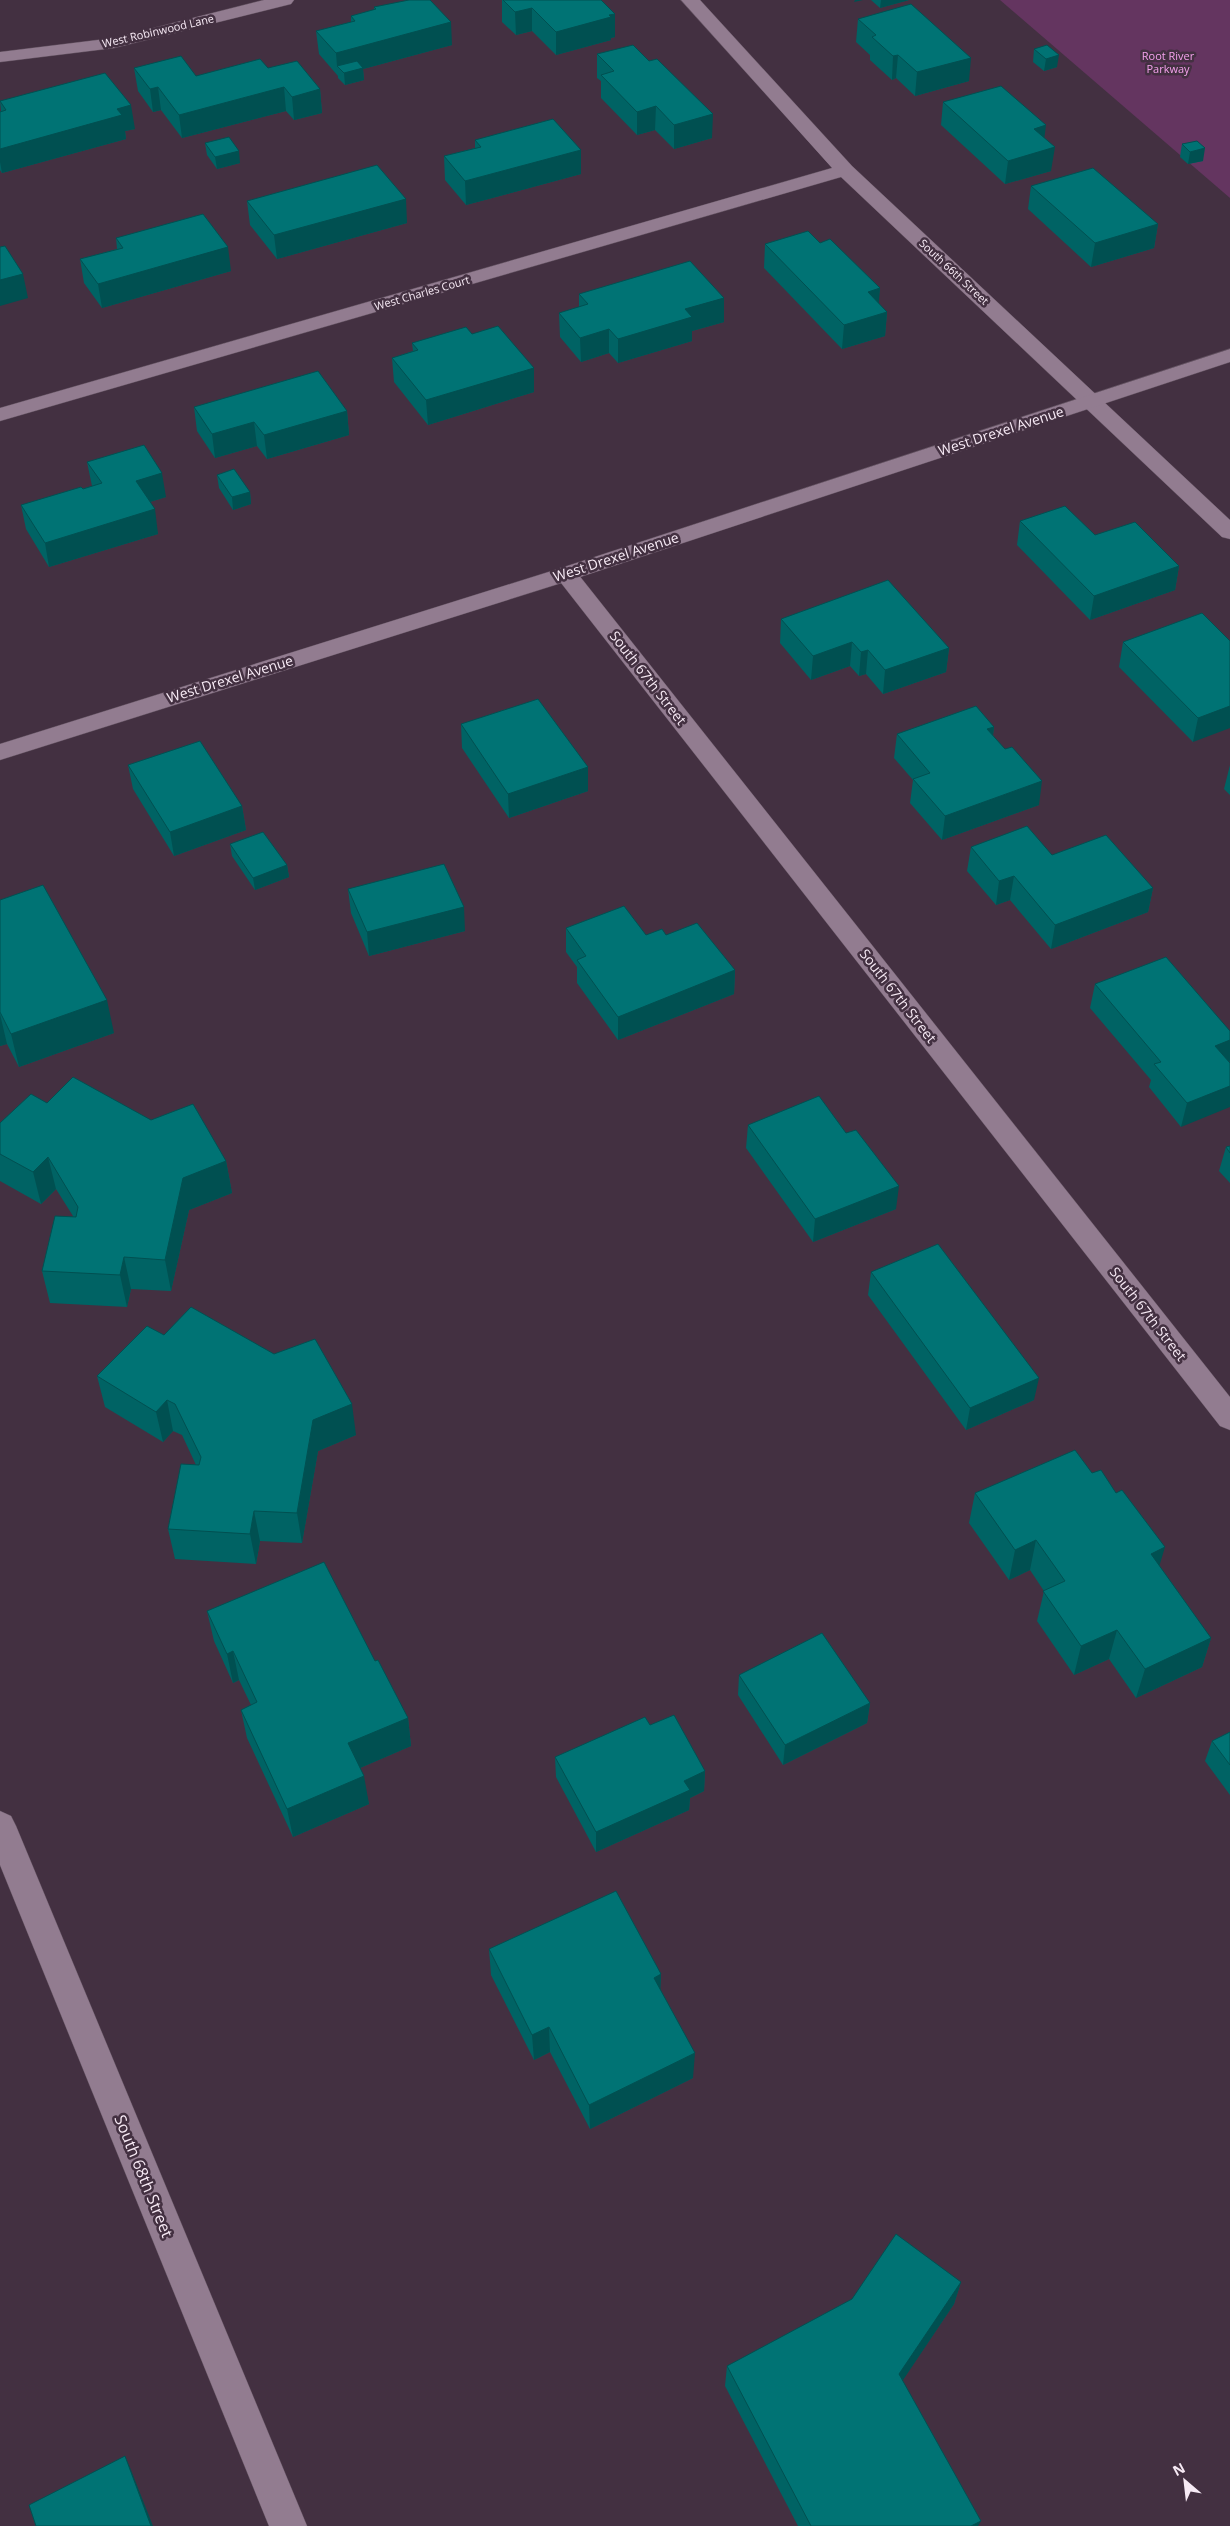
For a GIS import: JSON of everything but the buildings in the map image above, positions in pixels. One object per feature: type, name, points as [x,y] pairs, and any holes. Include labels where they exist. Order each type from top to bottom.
[{"type":"street","name":"West Robinwood Lane","points":[[0,57],[114,43],[285,0]]},
{"type":"street","name":"South 66th Street","points":[[690,0],[845,170],[1230,532]]},
{"type":"street","name":"West Charles Court","points":[[0,415],[845,170]]},
{"type":"street","name":"West Drexel Avenue","points":[[0,752],[566,574],[1230,355]]},
{"type":"street","name":"South 67th Street","points":[[566,574],[1230,1418]]},
{"type":"street","name":"South 68th Street","points":[[0,1826],[288,2526]]},
{"type":"green space","name":"Root River Parkway","points":[[1000,0],[1230,0],[1230,198]]}]
